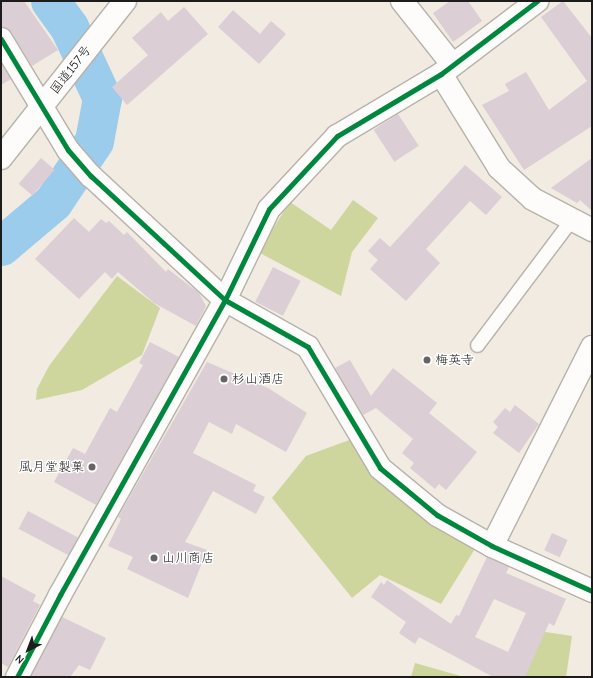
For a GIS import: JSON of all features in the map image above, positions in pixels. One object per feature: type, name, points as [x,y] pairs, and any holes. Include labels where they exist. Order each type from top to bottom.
[{"type":"main road","name":"国道157号","points":[[1,158],[125,1]]},
{"type":"main road","points":[[402,1],[446,69],[499,168],[533,199],[592,230]]},
{"type":"main road","points":[[17,677],[60,594],[225,300],[269,209],[337,136],[446,69],[537,1]]},
{"type":"main road","points":[[1,39],[68,150],[91,176],[225,300],[308,347],[380,468],[437,515],[492,546],[592,591]]},
{"type":"main road","points":[[492,546],[592,347]]},
{"type":"lane","points":[[477,345],[571,220]]},
{"type":"green space","points":[[353,200],[378,218],[352,252],[341,296],[258,252],[290,202],[331,230]]},
{"type":"green space","points":[[117,276],[160,308],[142,355],[82,390],[36,400],[37,389],[49,366]]},
{"type":"green space","points":[[352,439],[476,547],[441,604],[380,575],[352,598],[272,498],[306,456]]},
{"type":"green space","points":[[532,630],[572,636],[566,677],[502,677]]},
{"type":"green space","points":[[415,663],[464,677],[411,677]]},
{"type":"building","points":[[1,1],[24,1],[58,50],[32,66],[11,32],[1,27]]},
{"type":"building","points":[[450,1],[468,1],[482,21],[453,42],[433,13]]},
{"type":"building","points":[[563,1],[592,38],[592,126],[524,170],[482,105],[509,91],[505,84],[526,72],[549,110],[587,81],[541,17]]},
{"type":"building","points":[[184,7],[208,34],[127,105],[112,87],[148,55],[132,38],[161,12],[168,21]]},
{"type":"building","points":[[233,10],[260,34],[271,21],[286,34],[259,64],[218,27]]},
{"type":"building","points":[[1,63],[11,79],[1,85]]},
{"type":"building","points":[[398,114],[419,146],[394,162],[374,130]]},
{"type":"building","points":[[41,158],[55,170],[32,195],[19,184]]},
{"type":"building","points":[[592,158],[592,211],[580,200],[577,203],[551,188]]},
{"type":"building","points":[[465,165],[502,197],[486,215],[470,201],[426,249],[440,263],[406,301],[370,269],[378,260],[368,251],[380,238],[390,247]]},
{"type":"building","points":[[74,218],[89,232],[101,219],[106,223],[109,221],[124,235],[127,232],[166,272],[168,269],[199,293],[206,306],[196,326],[154,303],[118,272],[112,279],[105,272],[79,299],[35,259]]},
{"type":"building","points":[[273,267],[301,281],[283,316],[255,302]]},
{"type":"building","points":[[150,342],[179,357],[96,505],[54,482],[73,448],[85,454],[110,408],[117,412],[143,365],[139,363]]},
{"type":"building","points":[[350,360],[371,396],[393,368],[437,403],[429,413],[477,452],[446,490],[439,484],[435,489],[410,468],[414,463],[402,453],[413,439],[376,408],[363,415],[335,368]]},
{"type":"building","points":[[207,362],[268,388],[307,413],[286,452],[236,424],[232,434],[209,422],[193,453],[256,485],[253,491],[265,497],[256,514],[213,491],[185,542],[207,550],[188,598],[127,569],[133,557],[108,546],[121,519],[118,517]]},
{"type":"building","points":[[515,405],[539,424],[519,453],[493,433],[498,427],[493,422],[505,408],[510,412]]},
{"type":"building","points":[[28,511],[78,538],[69,555],[19,529]]},
{"type":"building","points":[[552,533],[568,540],[560,557],[544,550]]},
{"type":"building","points":[[487,557],[509,567],[506,573],[566,599],[554,626],[549,623],[525,677],[493,677],[419,637],[415,644],[399,633],[406,622],[371,597],[381,582],[384,585],[387,580],[451,624],[456,615],[459,616]],"holes":[[[494,599],[526,613],[508,652],[475,637]]]},
{"type":"building","points":[[1,576],[36,595],[33,601],[40,605],[8,667],[1,663]]},
{"type":"building","points":[[62,617],[106,638],[90,670],[79,665],[70,677],[31,677]]},
{"type":"waterway","points":[[1,246],[53,202],[94,141],[102,98],[69,27],[50,1]]},
{"type":"cycle path","points":[[17,677],[60,595],[225,300],[269,209],[337,136],[441,74],[537,1]]},
{"type":"cycle path","points":[[1,39],[68,150],[91,176],[225,300],[308,347],[380,468],[437,515],[492,546],[592,591]]},
{"type":"place","name":"梅英寺","points":[[427,360]]},
{"type":"place","name":"杉山酒店","points":[[224,379]]},
{"type":"place","name":"風月堂製菓","points":[[92,467]]},
{"type":"place","name":"山川商店","points":[[154,558]]}]
